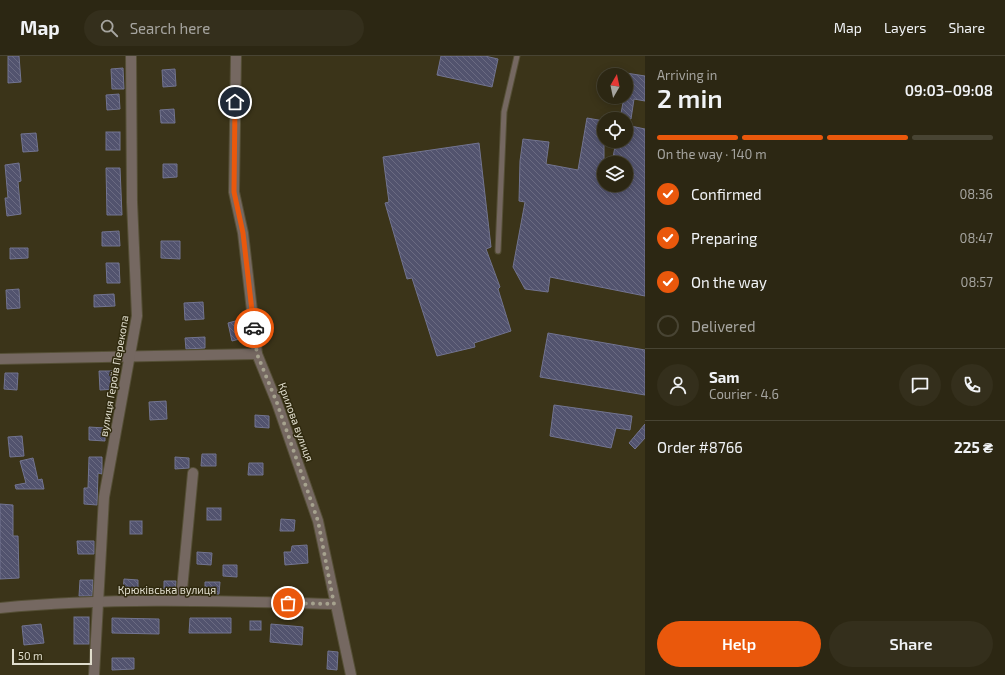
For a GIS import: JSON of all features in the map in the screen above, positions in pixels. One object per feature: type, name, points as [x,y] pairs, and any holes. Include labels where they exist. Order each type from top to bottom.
[{"type":"street","name":"вулиця Героїв Перекопа","points":[[94,675],[104,497],[137,316],[132,202],[131,56]]},
{"type":"street","name":"Крилова вулиця","points":[[236,56],[234,192],[243,233],[257,354],[277,403],[318,521],[334,604],[351,675]]},
{"type":"street","points":[[0,359],[257,354]]},
{"type":"street","points":[[181,600],[193,473]]},
{"type":"street","name":"Крюківська вулиця","points":[[0,608],[38,604],[181,600],[334,604]]},
{"type":"lane","points":[[498,251],[504,112],[517,56]]},
{"type":"building","points":[[8,56],[19,56],[21,82],[8,83]]},
{"type":"building","points":[[441,56],[485,56],[498,59],[492,87],[437,75]]},
{"type":"building","points":[[123,68],[124,89],[112,89],[111,69]]},
{"type":"building","points":[[175,69],[176,86],[163,87],[162,70]]},
{"type":"building","points":[[633,74],[645,76],[645,101],[634,99],[632,112],[621,112],[623,104],[633,104]]},
{"type":"building","points":[[119,94],[120,109],[107,110],[106,95]]},
{"type":"building","points":[[174,109],[175,123],[161,123],[160,110]]},
{"type":"building","points":[[587,118],[597,120],[597,148],[604,148],[604,156],[597,156],[597,192],[633,192],[633,156],[613,156],[615,148],[633,148],[633,126],[645,129],[645,296],[550,277],[548,292],[525,289],[513,267],[525,202],[519,201],[520,161],[523,139],[549,142],[546,164],[578,170]]},
{"type":"building","points":[[106,132],[120,132],[120,150],[106,150]]},
{"type":"building","points":[[36,133],[38,151],[23,152],[21,134]]},
{"type":"building","points":[[479,143],[491,247],[486,249],[500,287],[498,289],[511,331],[474,343],[475,347],[437,356],[412,278],[407,279],[385,203],[389,202],[383,157]]},
{"type":"building","points":[[19,163],[21,181],[18,182],[21,214],[7,216],[5,198],[8,198],[5,165]]},
{"type":"building","points":[[163,164],[177,164],[177,177],[163,178]]},
{"type":"building","points":[[106,168],[120,168],[122,215],[107,215]]},
{"type":"building","points":[[119,231],[120,246],[102,246],[102,232]]},
{"type":"building","points":[[161,241],[180,241],[180,259],[161,258]]},
{"type":"building","points":[[10,248],[28,248],[28,258],[10,259]]},
{"type":"building","points":[[106,263],[119,263],[120,283],[107,283]]},
{"type":"building","points":[[19,289],[20,308],[7,309],[6,290]]},
{"type":"building","points":[[114,294],[115,306],[94,307],[94,295]]},
{"type":"building","points":[[203,302],[204,319],[185,320],[184,303]]},
{"type":"building","points":[[243,319],[247,337],[232,341],[228,323]]},
{"type":"building","points":[[548,333],[645,350],[645,395],[540,377]]},
{"type":"building","points":[[205,337],[205,348],[186,349],[185,338]]},
{"type":"building","points":[[99,371],[116,371],[117,389],[100,390]]},
{"type":"building","points":[[5,373],[18,373],[17,390],[4,389]]},
{"type":"building","points":[[166,401],[167,419],[150,420],[149,402]]},
{"type":"building","points":[[554,405],[632,416],[630,430],[616,428],[611,448],[550,436]]},
{"type":"building","points":[[255,415],[269,416],[269,428],[255,427]]},
{"type":"building","points":[[645,424],[645,438],[635,449],[629,443]]},
{"type":"building","points":[[89,427],[105,428],[105,441],[89,440]]},
{"type":"building","points":[[22,436],[24,456],[10,457],[8,437]]},
{"type":"building","points":[[202,454],[216,454],[216,466],[201,466]]},
{"type":"building","points":[[89,457],[102,457],[102,474],[98,473],[97,505],[84,504],[84,488],[88,488]]},
{"type":"building","points":[[175,457],[189,458],[189,468],[175,469]]},
{"type":"building","points":[[33,458],[38,480],[42,479],[44,489],[16,489],[15,485],[26,483],[20,461]]},
{"type":"building","points":[[249,463],[263,463],[263,475],[248,475]]},
{"type":"building","points":[[0,504],[13,505],[13,536],[18,536],[19,578],[0,579]]},
{"type":"building","points":[[207,508],[221,508],[221,520],[207,520]]},
{"type":"building","points":[[281,519],[295,520],[294,531],[280,531]]},
{"type":"building","points":[[130,521],[142,521],[142,534],[130,534]]},
{"type":"building","points":[[77,541],[94,541],[94,554],[78,554]]},
{"type":"building","points":[[307,545],[308,563],[285,565],[284,552],[291,552],[292,546]]},
{"type":"building","points":[[197,552],[212,553],[211,565],[197,564]]},
{"type":"building","points":[[223,565],[237,565],[237,577],[223,576]]},
{"type":"building","points":[[124,579],[138,580],[138,591],[123,591]]},
{"type":"building","points":[[80,580],[93,580],[92,596],[79,596]]},
{"type":"building","points":[[164,581],[176,581],[175,593],[164,593]]},
{"type":"building","points":[[205,582],[220,582],[219,594],[205,594]]},
{"type":"building","points":[[74,617],[89,617],[89,644],[74,644]]},
{"type":"building","points":[[112,618],[159,619],[159,634],[112,633]]},
{"type":"building","points":[[190,618],[231,618],[231,633],[189,633]]},
{"type":"building","points":[[250,621],[261,621],[261,630],[250,630]]},
{"type":"building","points":[[41,624],[44,643],[24,645],[22,626]]},
{"type":"building","points":[[271,624],[303,627],[302,645],[270,642]]},
{"type":"building","points":[[328,651],[338,652],[337,670],[327,669]]},
{"type":"building","points":[[112,658],[134,658],[134,669],[112,670]]},
{"type":"way so far","points":[[254,328],[257,354],[277,403],[318,521],[334,604],[288,603]]},
{"type":"route","points":[[235,102],[234,192],[243,233],[254,328]]}]
